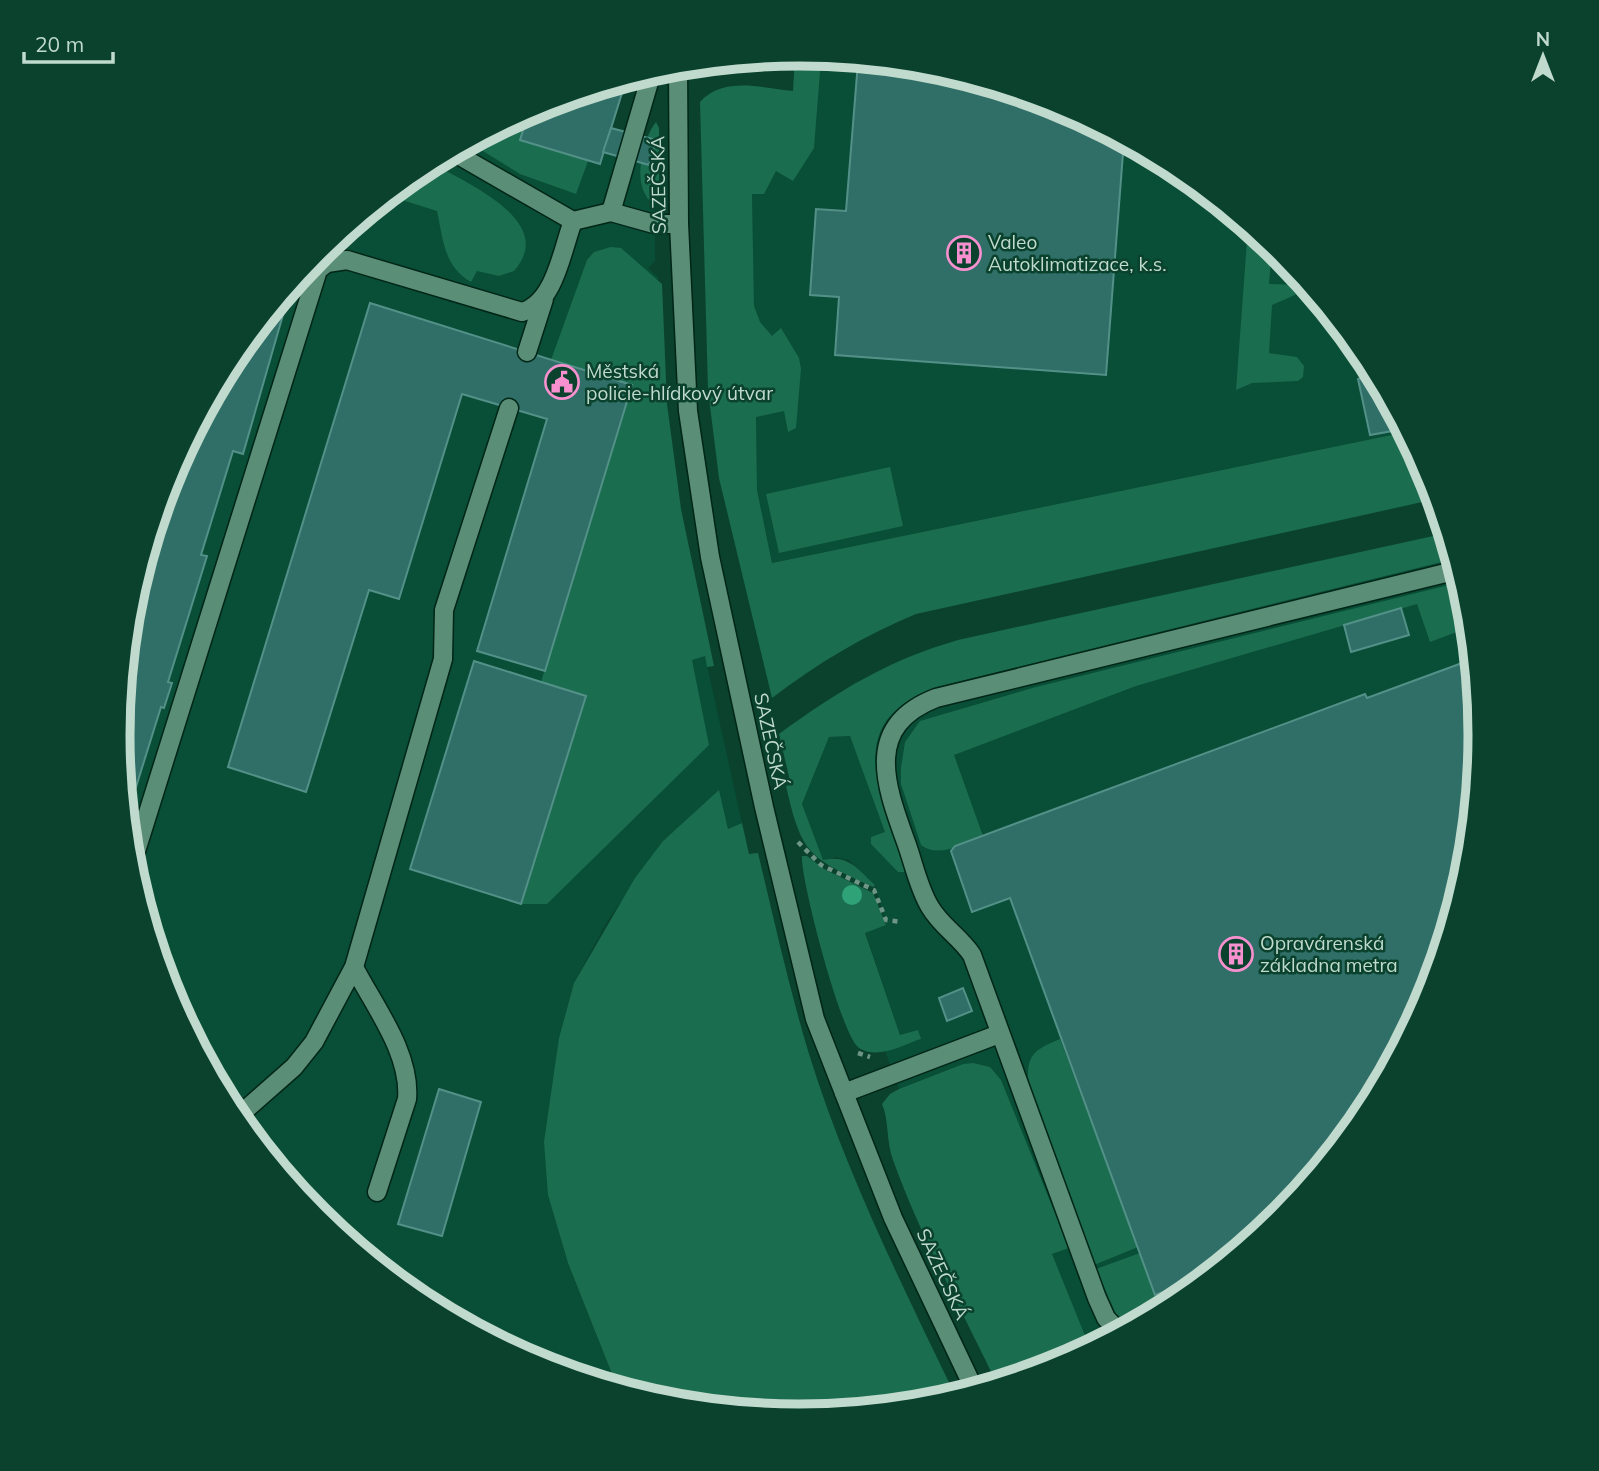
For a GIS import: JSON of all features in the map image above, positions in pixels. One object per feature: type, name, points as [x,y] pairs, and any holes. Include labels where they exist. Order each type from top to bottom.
[{"type":"street","name":"SAZEČSKÁ","points":[[678,78],[678,224],[688,411],[699,499],[764,807],[815,1019],[893,1218],[971,1382]]},
{"type":"street","points":[[611,212],[649,84]]},
{"type":"street","points":[[463,158],[573,221],[611,212],[654,224],[678,224]]},
{"type":"street","points":[[527,352],[573,221]]},
{"type":"street","points":[[321,268],[327,263],[346,260],[513,311],[531,309],[545,296]]},
{"type":"street","points":[[139,841],[318,271]]},
{"type":"street","points":[[245,1110],[295,1067],[314,1042],[354,967],[443,659],[444,610],[509,408]]},
{"type":"street","points":[[1114,1326],[1106,1318],[1097,1298],[972,955],[960,938],[944,925],[929,906],[888,791],[886,754],[903,720],[936,698],[1448,572]]},
{"type":"street","points":[[354,967],[399,1054],[408,1086],[407,1099],[377,1192]]},
{"type":"street","points":[[844,1093],[999,1034]]},
{"type":"path","points":[[793,836],[821,864],[874,890],[887,920],[902,922]]},
{"type":"shaded area","points":[[794,66],[887,72],[930,79],[973,89],[1056,117],[1134,156],[1207,205],[1273,262],[1330,328],[1356,364],[1397,434],[772,563],[757,490],[750,86],[793,91]]},
{"type":"shaded area","points":[[794,66],[820,67],[814,148],[793,181],[776,171],[764,194],[752,194],[754,306],[760,322],[772,336],[781,328],[799,358],[801,369],[796,428],[788,432],[784,411],[756,417],[757,490],[772,563],[1397,434],[1426,501],[916,614],[841,651],[772,698],[719,478],[708,390],[700,102],[709,94],[732,86],[793,91]]},
{"type":"shaded area","points":[[656,122],[659,128],[659,195],[656,200],[650,201],[641,184],[640,173],[643,150]]},
{"type":"shaded area","points":[[525,125],[521,140],[599,164],[603,152],[640,162],[644,194],[650,201],[655,201],[655,261],[648,268],[658,277],[660,400],[705,656],[742,823],[728,829],[719,791],[663,841],[607,922],[574,983],[559,1038],[548,1195],[568,1263],[614,1378],[543,1354],[504,1336],[428,1292],[392,1266],[326,1209],[269,1143],[243,1107],[220,1070],[181,992],[153,909],[136,823],[130,736],[132,688],[219,403],[269,328],[326,262],[392,205],[428,179],[465,156]]},
{"type":"shaded area","points":[[524,126],[520,140],[588,161],[576,194],[520,174],[479,149]]},
{"type":"shaded area","points":[[443,169],[503,206],[517,220],[525,236],[525,253],[514,271],[499,276],[477,271],[471,282],[462,276],[455,269],[446,251],[437,211],[400,199]]},
{"type":"shaded area","points":[[1247,239],[1271,260],[1269,284],[1294,285],[1298,289],[1295,295],[1272,305],[1269,353],[1297,357],[1304,366],[1303,377],[1298,381],[1252,383],[1236,390]]},
{"type":"shaded area","points":[[611,247],[621,248],[662,284],[667,404],[681,509],[714,666],[707,667],[705,656],[692,660],[709,745],[547,904],[521,904],[586,696],[541,682],[632,385],[551,360],[587,260],[594,252]]},
{"type":"shaded area","points":[[890,467],[903,526],[779,553],[766,494]]},
{"type":"shaded area","points":[[1438,535],[1446,561],[937,687],[906,702],[887,720],[877,741],[876,764],[879,789],[907,869],[905,872],[898,872],[871,844],[871,837],[885,832],[850,736],[829,737],[802,804],[823,860],[839,859],[852,864],[875,885],[873,887],[822,860],[804,841],[797,827],[786,786],[791,785],[779,734],[864,678],[909,657],[958,640]]},
{"type":"shaded area","points":[[1446,561],[1456,605],[1467,692],[1467,783],[1380,1068],[1330,1143],[1273,1209],[1207,1266],[1171,1292],[1087,1340],[1052,1254],[1068,1248],[990,1067],[963,1064],[899,1089],[885,1051],[921,1039],[900,1035],[865,932],[886,924],[875,885],[849,860],[835,857],[823,861],[802,804],[829,737],[850,736],[862,766],[894,709],[912,696],[937,687]]},
{"type":"shaded area","points":[[1451,584],[1456,605],[1460,631],[1430,642],[1417,604],[1136,686],[954,755],[983,836],[943,850],[928,849],[921,845],[901,784],[905,742],[920,721],[1036,687]]},
{"type":"shaded area","points":[[719,790],[728,829],[742,823],[749,854],[758,853],[802,1029],[824,1098],[876,1228],[951,1387],[887,1399],[843,1403],[756,1403],[669,1392],[614,1378],[568,1263],[548,1195],[544,1142],[559,1038],[574,983],[635,878],[663,841]]},
{"type":"shaded area","points":[[802,856],[807,856],[824,869],[873,893],[886,925],[865,933],[900,1035],[918,1030],[921,1039],[890,1050],[874,1052],[859,1048],[852,1038],[823,956]]},
{"type":"shaded area","points":[[1060,1039],[1138,1247],[1094,1265],[1029,1086],[1028,1068],[1033,1055]]},
{"type":"shaded area","points":[[963,1064],[990,1067],[1001,1080],[1069,1248],[1052,1254],[1088,1339],[1056,1354],[993,1376],[904,1189],[891,1153],[882,1104],[890,1094],[899,1089]]},
{"type":"shaded area","points":[[1140,1253],[1157,1301],[1123,1321],[1116,1314],[1096,1269]]},
{"type":"building","name":"Valeo Autoklimatizace, k.s.","points":[[857,69],[930,79],[973,89],[1056,117],[1123,150],[1106,375],[835,355],[839,297],[810,295],[816,209],[846,211]]},
{"type":"building","points":[[623,90],[600,164],[520,140],[524,126]]},
{"type":"building","points":[[611,128],[656,140],[649,165],[603,152]]},
{"type":"building","points":[[370,303],[632,385],[545,671],[477,651],[547,419],[462,394],[399,599],[369,590],[306,792],[228,767]]},
{"type":"building","points":[[285,309],[243,454],[233,451],[201,555],[207,556],[168,682],[172,683],[164,708],[161,707],[133,795],[130,736],[136,648],[153,562],[166,520],[181,479],[220,401],[243,364]]},
{"type":"building","points":[[1364,378],[1395,431],[1370,435],[1358,379]]},
{"type":"building","points":[[1401,608],[1409,635],[1351,652],[1344,625]]},
{"type":"building","points":[[474,661],[586,696],[521,904],[410,869]]},
{"type":"building","name":"Opravárenská základna metra","points":[[1464,662],[1468,736],[1463,823],[1446,909],[1433,951],[1400,1031],[1356,1107],[1330,1143],[1273,1209],[1241,1238],[1179,1286],[1155,1295],[1010,898],[972,912],[951,851],[955,846],[1365,694],[1367,698]]},
{"type":"building","points":[[963,988],[972,1011],[947,1021],[939,998]]},
{"type":"building","points":[[439,1089],[481,1102],[442,1236],[398,1224]]},
{"type":"place","name":"Valeo Autoklimatizace, k.s.","points":[[964,253]]},
{"type":"place","name":"Městská policie-hlídkový útvar","points":[[562,382]]},
{"type":"place","name":"Opravárenská základna metra","points":[[1236,954]]}]
